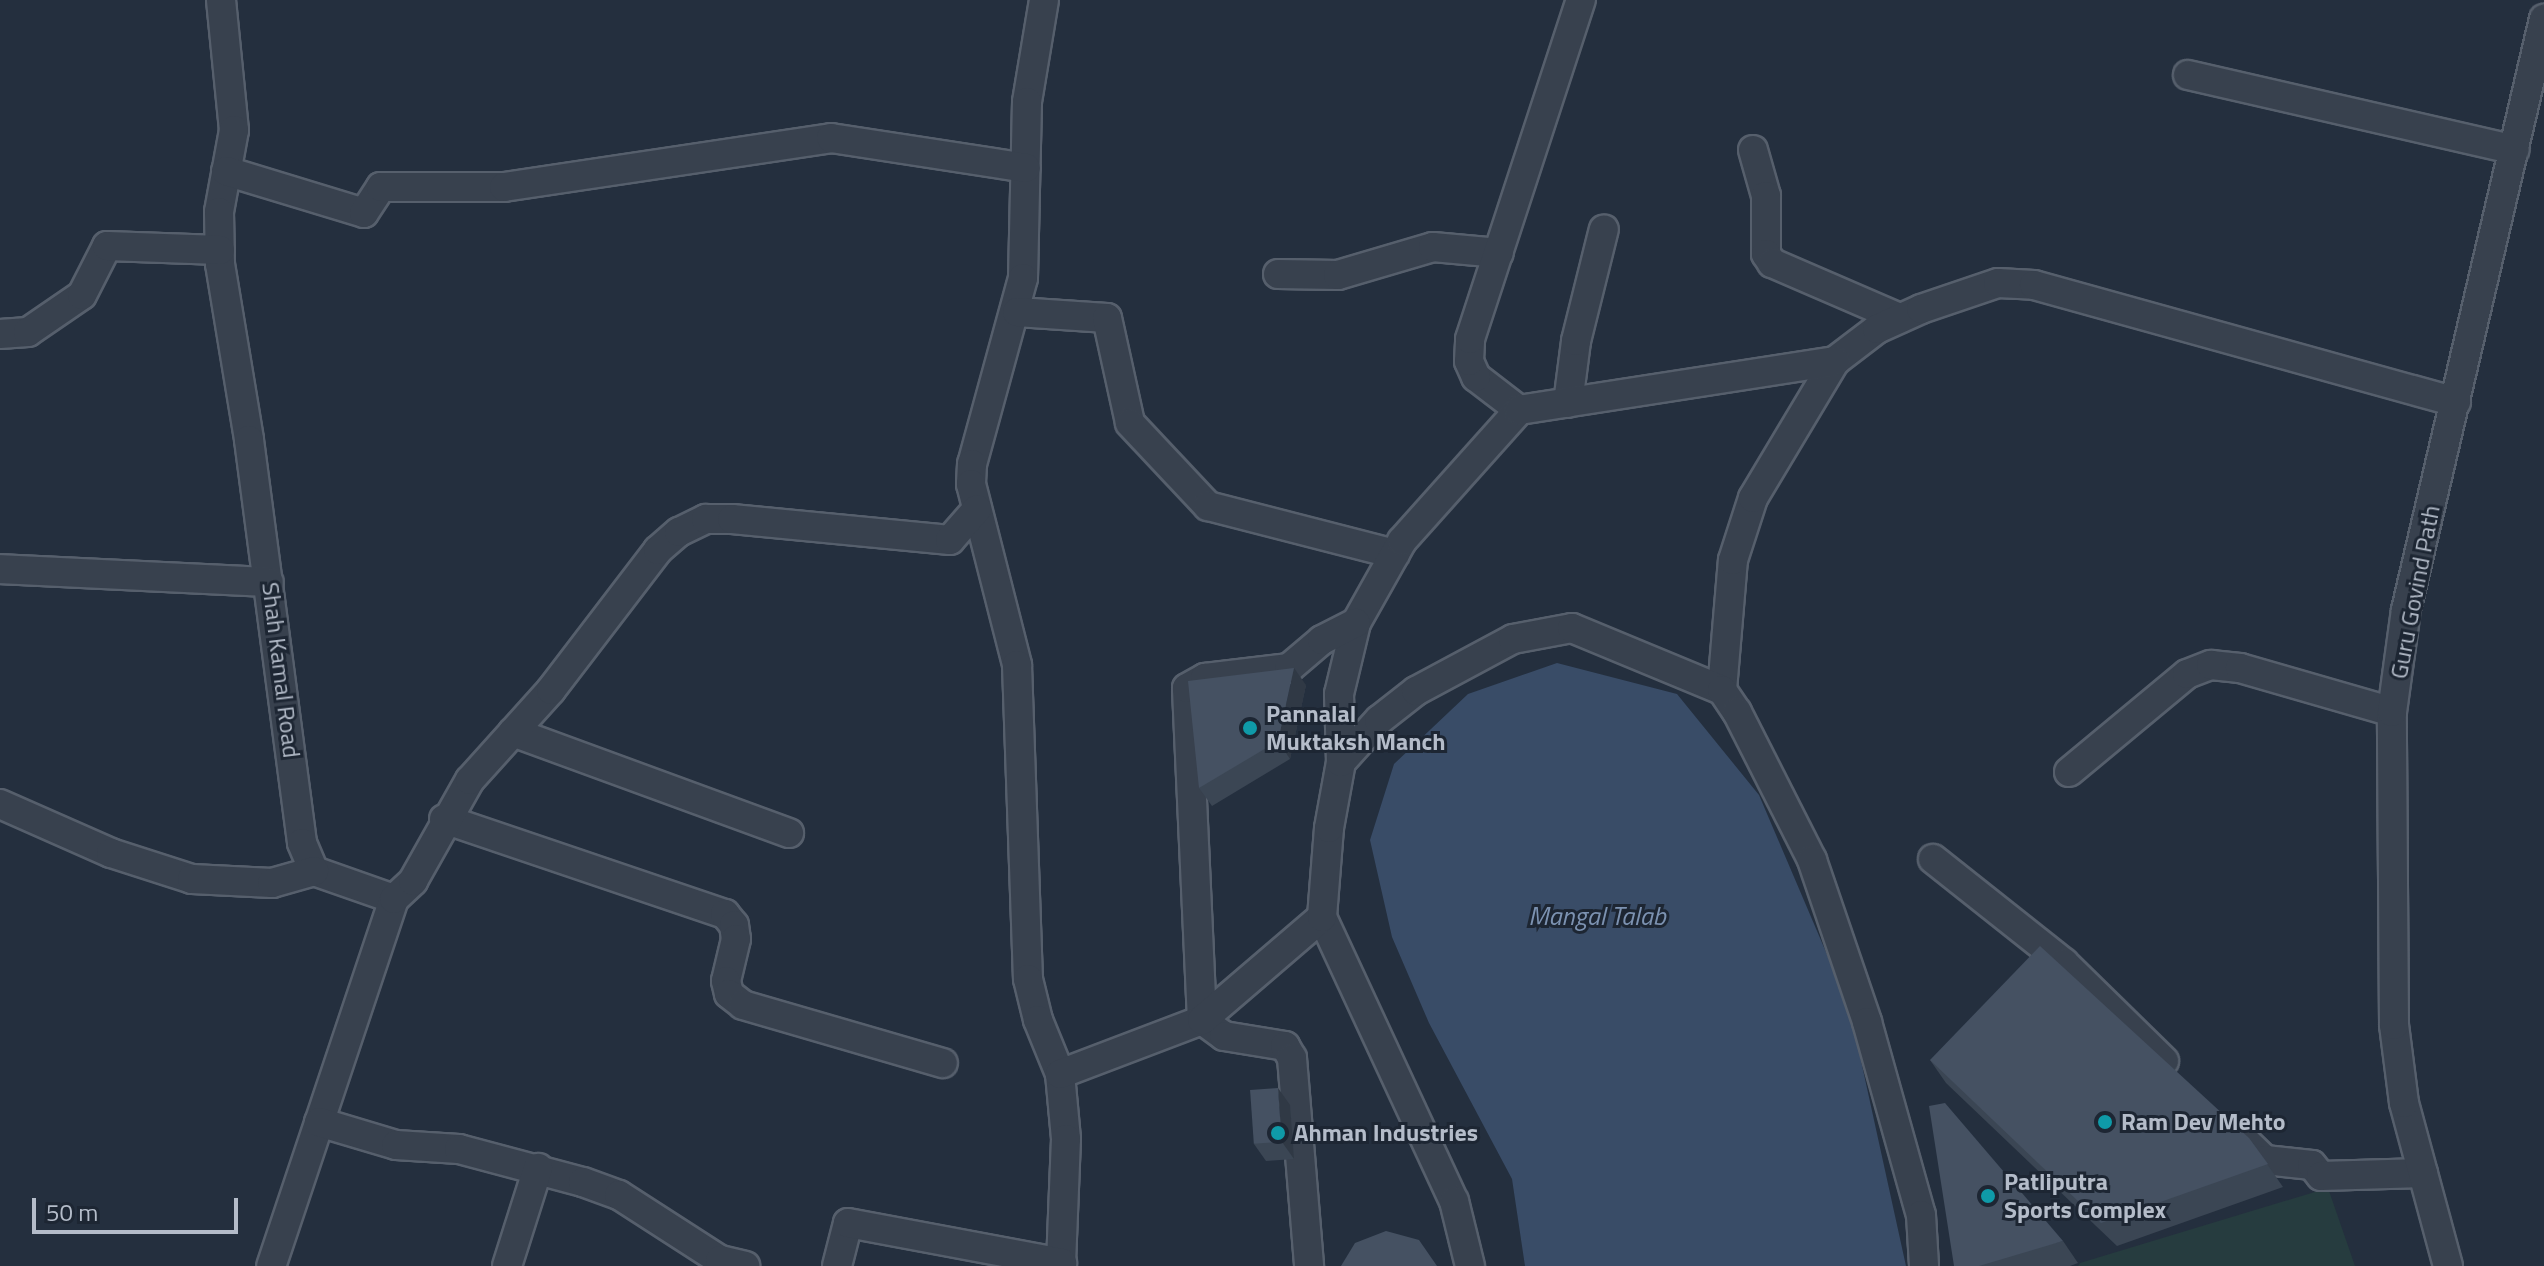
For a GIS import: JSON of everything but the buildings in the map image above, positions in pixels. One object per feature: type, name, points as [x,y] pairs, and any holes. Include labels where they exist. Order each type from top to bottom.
[{"type":"street","name":"Shah Kamal Road","points":[[221,0],[234,130],[226,171],[220,250],[269,582],[277,676],[302,843],[314,871]]},
{"type":"street","points":[[837,1266],[848,1223],[1062,1264],[1067,1202],[1060,1074],[1038,1020],[1028,979],[1017,665],[977,509],[972,464],[1017,312],[1026,236],[1027,102],[1044,0]]},
{"type":"street","points":[[1519,410],[1476,377],[1469,361],[1470,339],[1581,0]]},
{"type":"street","name":"Guru Govind Path","points":[[2448,1266],[2404,1103],[2394,1025],[2392,712],[2406,610],[2544,22]]},
{"type":"street","points":[[2188,75],[2515,150]]},
{"type":"street","points":[[226,171],[364,213],[381,187],[504,187],[831,138],[1026,168]]},
{"type":"street","points":[[1753,150],[1766,196],[1766,254],[1772,263],[1900,318]]},
{"type":"street","points":[[1568,403],[1576,341],[1604,229]]},
{"type":"street","points":[[0,334],[28,332],[82,295],[107,246],[220,250]]},
{"type":"street","points":[[1278,274],[1338,275],[1433,247],[1499,253]]},
{"type":"street","points":[[1470,1266],[1454,1201],[1322,917],[1329,828],[1341,762],[1339,694],[1356,623],[1395,554],[1519,410],[1835,361],[1900,318],[1981,287],[2034,285],[2456,402]]},
{"type":"street","points":[[1017,312],[1107,318],[1130,423],[1208,506],[1395,554]]},
{"type":"street","points":[[1835,361],[1753,498],[1739,533],[1722,690],[1812,860],[1867,1022],[1921,1215],[1924,1266]]},
{"type":"street","points":[[271,1266],[394,899],[413,881],[444,819],[470,780],[513,732],[658,550],[691,525],[732,519],[950,540],[977,509]]},
{"type":"street","points":[[0,569],[269,582]]},
{"type":"street","points":[[1202,1020],[1187,688],[1205,678],[1289,668],[1322,640],[1356,623]]},
{"type":"street","points":[[1341,762],[1379,720],[1416,691],[1513,639],[1542,631],[1572,628],[1722,690]]},
{"type":"street","points":[[2069,772],[2187,674],[2211,665],[2240,668],[2392,712]]},
{"type":"street","points":[[513,732],[789,833]]},
{"type":"street","points":[[0,804],[111,853],[192,879],[250,884],[314,871],[394,899]]},
{"type":"street","points":[[444,819],[725,914],[734,925],[736,939],[726,981],[729,994],[743,1005],[943,1063]]},
{"type":"street","points":[[1933,859],[2064,963],[2187,1084]]},
{"type":"street","points":[[1060,1074],[1202,1020],[1322,917]]},
{"type":"street","points":[[1202,1020],[1224,1036],[1285,1046],[1292,1058],[1309,1266]]},
{"type":"street","points":[[2220,1117],[2265,1160],[2312,1165],[2321,1176],[2423,1173]]},
{"type":"street","points":[[319,1122],[396,1145],[459,1149],[538,1168],[619,1195],[720,1260],[745,1266]]},
{"type":"street","points":[[507,1266],[538,1168]]},
{"type":"green space","points":[[2328,1188],[2355,1266],[2078,1266],[2080,1263]]},
{"type":"water","name":"Mangal Talab","points":[[1557,663],[1677,694],[1759,795],[1849,1006],[1906,1266],[1525,1266],[1512,1179],[1429,1023],[1392,937],[1370,840],[1394,764],[1468,694]]},
{"type":"place","name":"Pannalal Muktaksh Manch","points":[[1250,728]]},
{"type":"place","name":"Ram Dev Mehto","points":[[2105,1122]]},
{"type":"place","name":"Ahman Industries","points":[[1278,1133]]},
{"type":"place","name":"Patliputra Sports Complex","points":[[1988,1196]]}]
